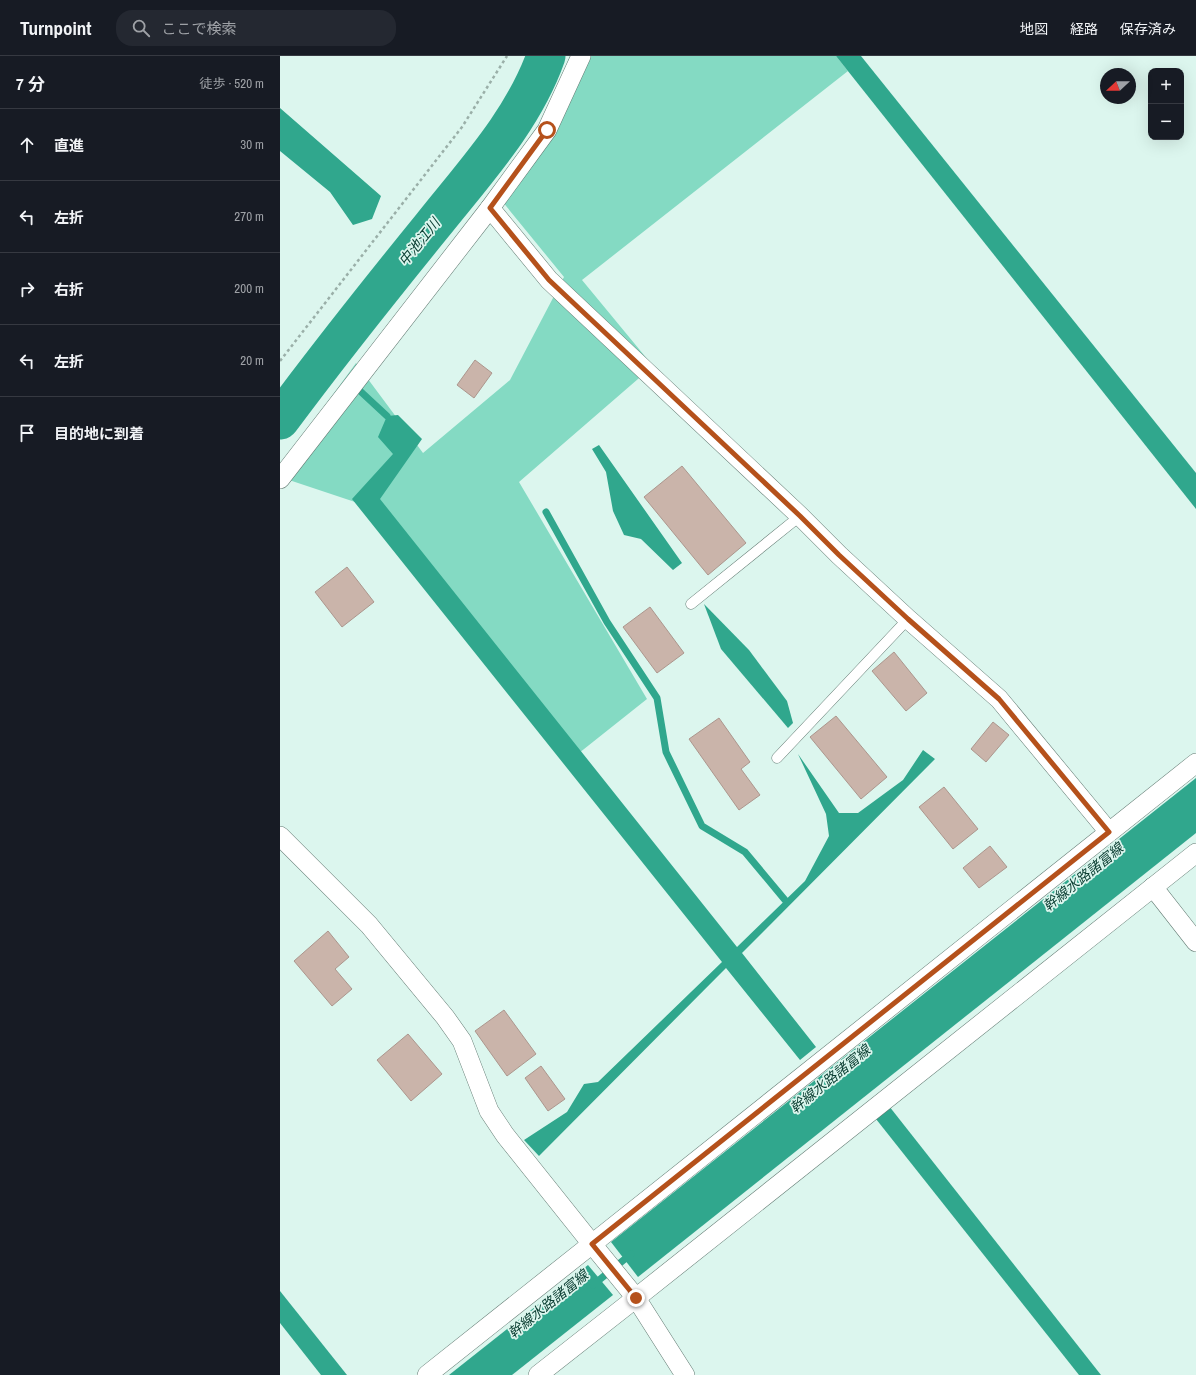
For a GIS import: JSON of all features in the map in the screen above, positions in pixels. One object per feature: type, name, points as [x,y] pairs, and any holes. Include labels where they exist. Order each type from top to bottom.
[{"type":"street","points":[[280,479],[490,208],[547,130],[581,56]]},
{"type":"street","points":[[490,208],[549,280],[800,516],[839,555],[908,619],[999,699],[1109,832]]},
{"type":"street","points":[[427,1375],[1196,763]]},
{"type":"street","points":[[280,836],[369,925],[445,1017],[462,1041],[489,1110],[505,1135],[636,1298],[685,1375]]},
{"type":"street","points":[[538,1375],[1196,853]]},
{"type":"street","points":[[1152,887],[1196,942]]},
{"type":"lane","points":[[691,604],[800,516]]},
{"type":"lane","points":[[777,758],[908,619]]},
{"type":"path","points":[[280,361],[462,127],[507,56]]},
{"type":"shaded area","points":[[570,56],[836,56],[848,71],[582,280],[653,366],[519,482],[647,699],[574,757],[367,506],[280,477],[280,467],[356,363],[423,453],[510,380],[564,277],[493,190],[544,122]]},
{"type":"water","points":[[836,56],[861,56],[1196,473],[1196,509]]},
{"type":"water","points":[[280,108],[381,196],[372,219],[353,225],[330,192],[280,151]]},
{"type":"water","points":[[398,415],[422,439],[380,499],[737,947],[805,881],[829,836],[826,814],[798,754],[839,813],[858,813],[903,780],[923,750],[935,759],[742,953],[816,1047],[800,1060],[726,968],[539,1156],[524,1140],[567,1112],[584,1084],[598,1082],[722,962],[352,499],[393,454],[378,437],[387,416]]},
{"type":"water","points":[[599,445],[682,563],[673,570],[641,539],[624,535],[613,511],[606,472],[592,449]]},
{"type":"water","points":[[704,604],[749,650],[787,701],[793,723],[788,728],[721,649]]},
{"type":"water","points":[[1196,778],[1196,833],[638,1277],[611,1242]]},
{"type":"water","points":[[889,1106],[1101,1375],[1079,1375],[876,1119]]},
{"type":"water","points":[[588,1265],[613,1295],[512,1375],[449,1375]]},
{"type":"water","points":[[280,1291],[347,1375],[321,1375],[280,1323]]},
{"type":"building","points":[[475,360],[492,373],[474,398],[457,385]]},
{"type":"building","points":[[682,466],[746,543],[708,575],[644,497]]},
{"type":"building","points":[[347,567],[374,602],[342,627],[315,592]]},
{"type":"building","points":[[650,607],[684,653],[657,673],[623,627]]},
{"type":"building","points":[[894,652],[927,693],[906,711],[872,671]]},
{"type":"building","points":[[836,716],[887,777],[861,799],[810,737]]},
{"type":"building","points":[[719,718],[750,762],[741,769],[760,795],[739,810],[689,739]]},
{"type":"building","points":[[993,722],[1009,735],[986,762],[971,749]]},
{"type":"building","points":[[944,787],[978,829],[953,849],[919,807]]},
{"type":"building","points":[[990,846],[1007,867],[979,888],[963,868]]},
{"type":"building","points":[[328,931],[349,957],[335,969],[352,989],[332,1006],[294,961]]},
{"type":"building","points":[[504,1010],[536,1054],[507,1076],[475,1031]]},
{"type":"building","points":[[408,1034],[442,1074],[411,1101],[377,1060]]},
{"type":"building","points":[[541,1066],[565,1099],[548,1111],[525,1078]]},
{"type":"waterway","name":"中池江川","points":[[280,420],[355,322],[496,146],[524,103],[546,56]]},
{"type":"waterway","points":[[359,390],[387,416]]},
{"type":"waterway","points":[[546,512],[607,622],[657,698],[666,752],[702,826],[745,852],[785,900]]},
{"type":"waterway","name":"幹線水路諸富線","points":[[593,1285],[631,1254]]},
{"type":"route","points":[[547,130],[490,208],[549,280],[800,516],[839,555],[908,619],[999,699],[1109,832],[592,1244],[636,1298]]}]
